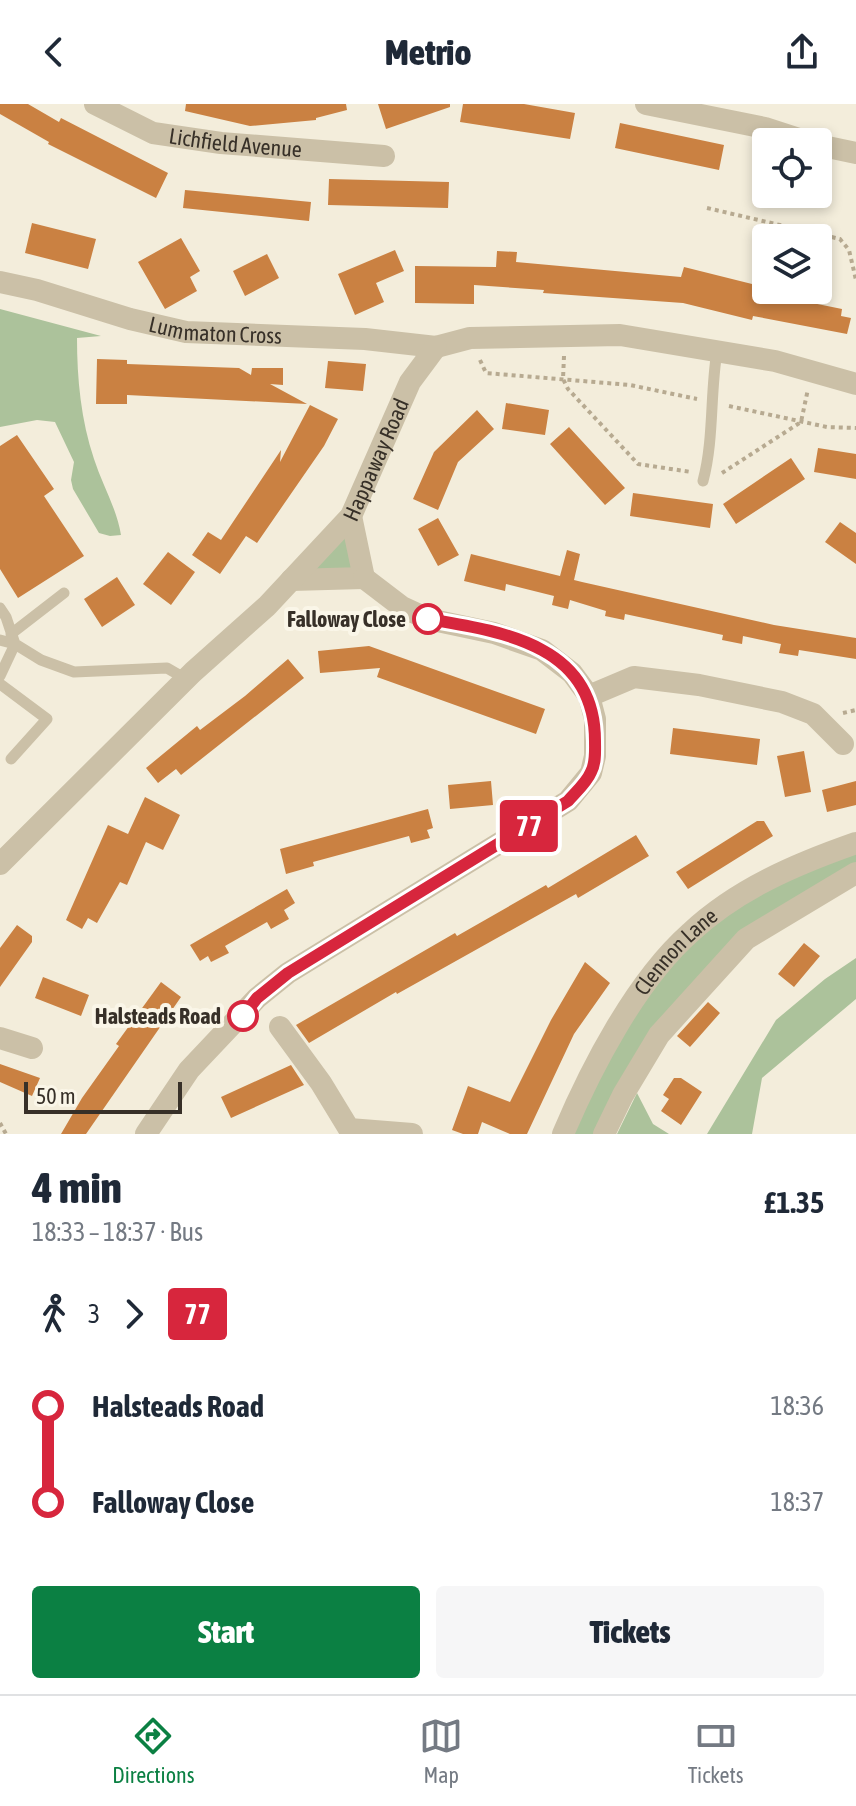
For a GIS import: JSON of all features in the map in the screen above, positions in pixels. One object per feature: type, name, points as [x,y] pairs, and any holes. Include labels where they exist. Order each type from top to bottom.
[{"type":"street","name":"Lichfield Avenue","points":[[95,104],[153,133],[221,143],[384,156]]},
{"type":"street","points":[[646,104],[765,128]]},
{"type":"street","points":[[832,148],[856,153]]},
{"type":"street","name":"Lummaton Cross","points":[[0,282],[186,332],[365,339],[436,347]]},
{"type":"street","points":[[436,347],[470,338],[620,335],[775,361],[856,384]]},
{"type":"street","name":"Happaway Road","points":[[0,864],[186,679],[267,606],[351,516],[410,382],[436,347]]},
{"type":"street","points":[[351,516],[364,578]]},
{"type":"street","points":[[146,1134],[189,1070],[257,998],[288,973],[568,801],[591,773],[595,756],[595,719],[589,696],[572,673],[542,650],[494,633],[428,619],[402,607],[364,578],[291,580]]},
{"type":"street","points":[[589,696],[634,677],[699,685],[792,706],[813,714],[843,744]]},
{"type":"street","name":"Clennon Lane","points":[[563,1134],[582,1091],[619,1023],[667,957],[690,932],[741,894],[800,863],[856,843]]},
{"type":"street","name":"Clennon Lane","points":[[604,1134],[659,1035],[746,939],[856,873]]},
{"type":"street","points":[[280,1027],[321,1083],[349,1129],[412,1134]]},
{"type":"street","points":[[0,1038],[32,1048]]},
{"type":"lane","points":[[704,478],[717,351]]},
{"type":"lane","points":[[0,676],[13,639],[64,593]]},
{"type":"lane","points":[[0,608],[13,639],[41,660],[74,672],[167,668],[186,679]]},
{"type":"lane","points":[[0,640],[13,639]]},
{"type":"lane","points":[[0,684],[47,719],[11,759]]},
{"type":"path","points":[[707,208],[840,239],[849,250],[856,280]]},
{"type":"path","points":[[566,337],[563,379],[568,389],[638,464],[704,478],[715,477],[801,422],[812,371]]},
{"type":"path","points":[[470,338],[486,373],[630,385],[827,427],[856,428]]},
{"type":"path","points":[[0,1123],[6,1134]]},
{"type":"green space","points":[[0,309],[101,336],[77,338],[79,384],[90,444],[121,535],[99,533],[73,489],[74,462],[55,422],[37,420],[0,427]]},
{"type":"green space","points":[[351,516],[364,578],[291,580]]},
{"type":"green space","points":[[856,843],[856,873],[712,974],[604,1134],[563,1134],[582,1091],[690,932]]},
{"type":"green space","points":[[856,958],[856,999],[762,1078],[752,1134],[707,1134],[776,1020]]},
{"type":"green space","points":[[637,1093],[653,1124],[669,1134],[617,1134]]},
{"type":"building","points":[[0,104],[28,104],[59,122],[61,118],[168,173],[156,198],[48,144],[0,114]]},
{"type":"building","points":[[186,104],[346,104],[347,110],[316,120],[250,126],[185,111]]},
{"type":"building","points":[[378,104],[450,104],[450,107],[386,129]]},
{"type":"building","points":[[463,104],[524,104],[575,113],[570,139],[460,122]]},
{"type":"building","points":[[620,123],[724,145],[719,170],[615,148]]},
{"type":"building","points":[[329,179],[449,182],[448,208],[328,205]]},
{"type":"building","points":[[185,190],[311,202],[309,221],[183,208]]},
{"type":"building","points":[[32,223],[96,239],[88,269],[25,253]]},
{"type":"building","points":[[181,238],[200,271],[190,277],[197,291],[165,309],[138,262]]},
{"type":"building","points":[[395,250],[404,271],[376,283],[384,302],[355,315],[338,274]]},
{"type":"building","points":[[497,251],[517,252],[516,262],[681,277],[684,267],[752,284],[752,304],[817,304],[842,309],[841,316],[851,318],[847,334],[753,316],[752,320],[683,303],[474,285],[474,304],[415,303],[415,266],[496,267]]},
{"type":"building","points":[[267,254],[279,278],[245,296],[233,271]]},
{"type":"building","points":[[97,359],[127,360],[127,364],[239,368],[251,375],[252,368],[283,368],[283,385],[270,384],[307,404],[127,395],[127,404],[96,404]]},
{"type":"building","points":[[328,361],[366,364],[363,391],[325,388]]},
{"type":"building","points":[[506,403],[549,410],[545,435],[502,429]]},
{"type":"building","points":[[310,405],[338,419],[324,446],[257,543],[246,536],[220,574],[192,555],[208,532],[221,540],[281,450],[280,462]]},
{"type":"building","points":[[477,410],[494,429],[458,462],[438,510],[413,499],[434,452]]},
{"type":"building","points":[[569,427],[625,488],[605,505],[550,444]]},
{"type":"building","points":[[17,435],[54,489],[44,496],[84,556],[18,598],[0,569],[0,446]]},
{"type":"building","points":[[818,448],[856,454],[856,479],[814,472]]},
{"type":"building","points":[[791,458],[805,479],[736,524],[723,504]]},
{"type":"building","points":[[633,493],[713,504],[710,528],[630,516]]},
{"type":"building","points":[[438,518],[459,555],[438,566],[418,529]]},
{"type":"building","points":[[840,522],[856,533],[856,564],[825,542]]},
{"type":"building","points":[[567,550],[580,554],[574,580],[774,625],[856,638],[856,659],[799,650],[798,656],[779,653],[781,644],[743,636],[742,644],[722,640],[723,635],[625,614],[624,620],[605,616],[606,611],[570,600],[568,609],[552,605],[554,596],[506,584],[505,591],[464,581],[471,554],[560,576]]},
{"type":"building","points":[[168,552],[195,572],[171,605],[143,584]]},
{"type":"building","points":[[117,577],[135,605],[102,627],[84,599]]},
{"type":"building","points":[[369,646],[545,709],[536,734],[377,677],[380,668],[320,673],[318,651]]},
{"type":"building","points":[[288,659],[304,678],[181,775],[176,769],[158,783],[146,768],[197,726],[200,730],[245,696]]},
{"type":"building","points":[[673,728],[760,739],[757,765],[670,754]]},
{"type":"building","points":[[804,751],[811,792],[785,797],[777,756]]},
{"type":"building","points":[[491,781],[493,805],[450,809],[448,785]]},
{"type":"building","points":[[856,781],[856,805],[827,812],[822,790]]},
{"type":"building","points":[[145,797],[180,815],[163,850],[146,842],[127,885],[120,882],[97,923],[88,918],[82,929],[66,920],[108,825],[128,834]]},
{"type":"building","points":[[428,809],[433,828],[427,830],[430,838],[411,843],[409,836],[313,862],[314,866],[286,874],[280,849]]},
{"type":"building","points":[[757,821],[764,821],[773,836],[688,889],[676,872]]},
{"type":"building","points":[[636,835],[649,856],[578,898],[576,894],[309,1043],[296,1025],[455,933],[457,936],[546,885],[548,888]]},
{"type":"building","points":[[287,889],[295,903],[284,910],[289,919],[271,929],[267,922],[225,946],[229,953],[211,962],[208,956],[200,961],[190,945]]},
{"type":"building","points":[[17,925],[32,936],[32,942],[0,987],[0,948]]},
{"type":"building","points":[[804,943],[820,956],[794,987],[778,974]]},
{"type":"building","points":[[585,962],[610,983],[574,1034],[527,1134],[510,1134],[482,1122],[478,1134],[452,1130],[468,1086],[510,1102],[551,1020]]},
{"type":"building","points":[[43,977],[89,995],[81,1016],[35,998]]},
{"type":"building","points":[[161,982],[181,997],[86,1134],[61,1134],[119,1046],[116,1044]]},
{"type":"building","points":[[708,1002],[720,1013],[690,1047],[677,1036]]},
{"type":"building","points":[[0,1064],[40,1078],[32,1096],[0,1082]]},
{"type":"building","points":[[291,1065],[304,1085],[231,1118],[221,1097]]},
{"type":"building","points":[[674,1078],[681,1078],[702,1092],[681,1125],[661,1111],[669,1099],[663,1095]]},
{"type":"bus line","name":"77","points":[[243,1016],[257,998],[288,973],[568,801],[591,773],[595,756],[595,719],[589,696],[572,673],[542,650],[469,626],[428,619]]},
{"type":"place","name":"Falloway Close","points":[[428,619]]},
{"type":"place","name":"Halsteads Road","points":[[243,1016]]}]
